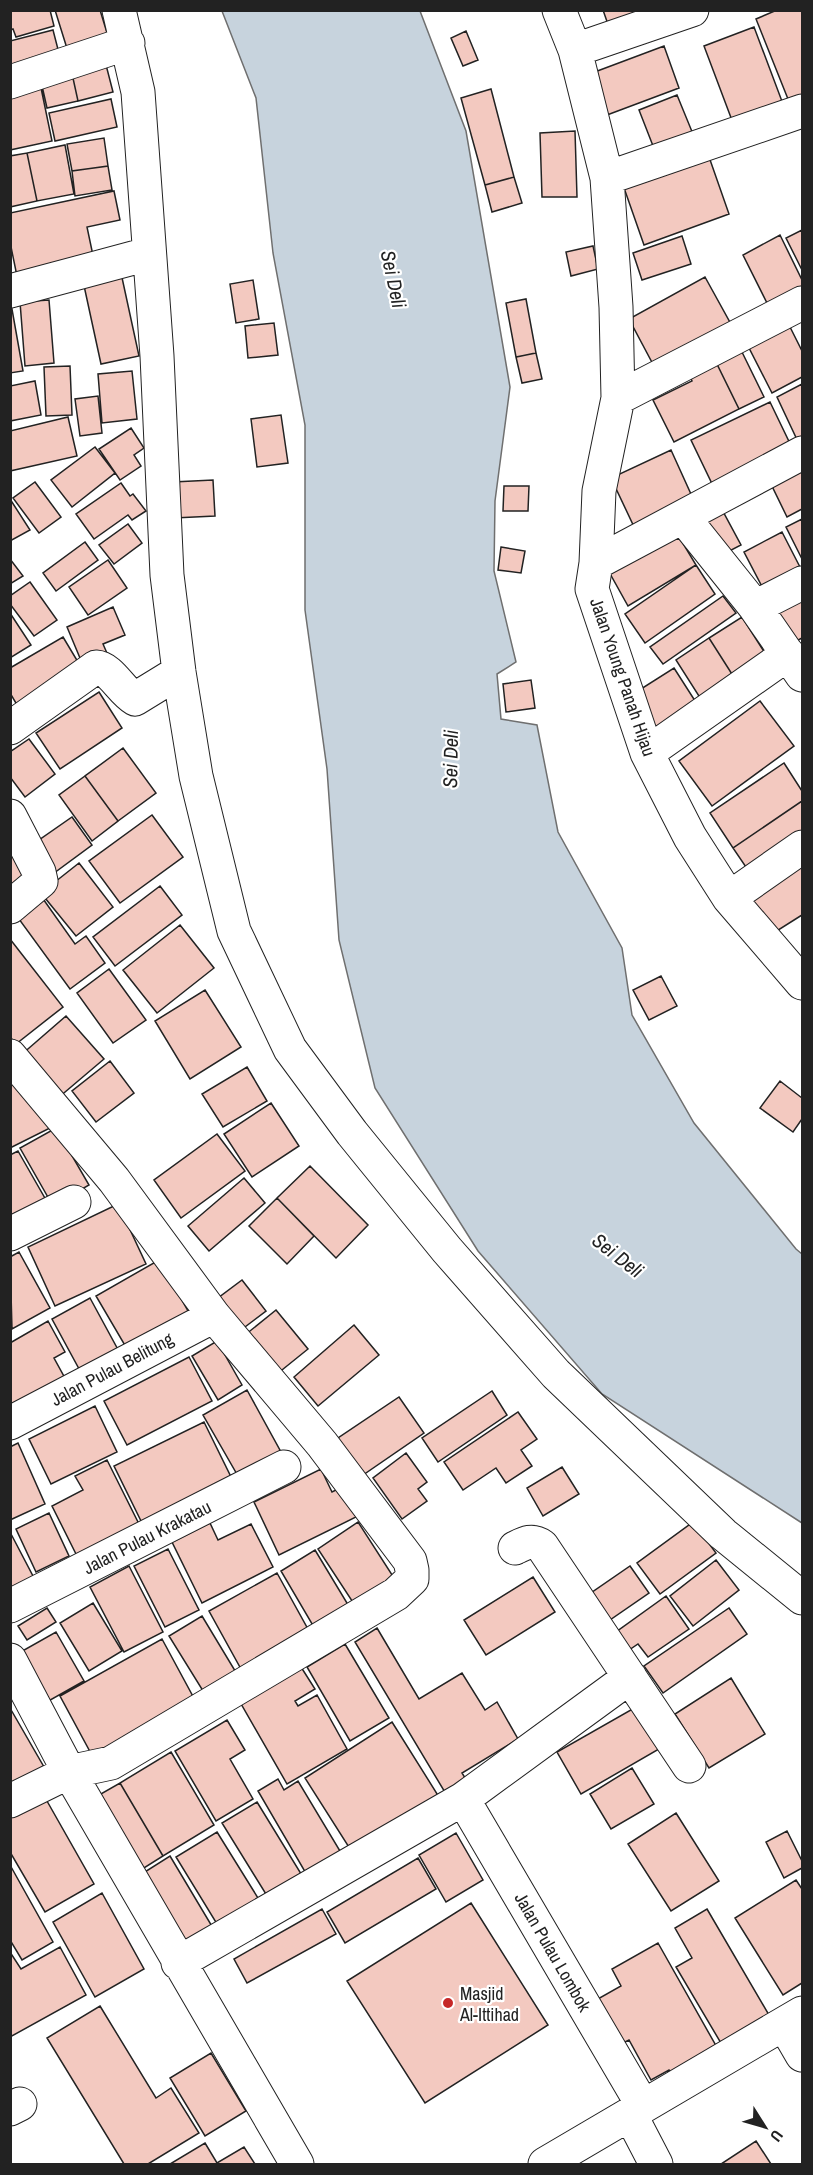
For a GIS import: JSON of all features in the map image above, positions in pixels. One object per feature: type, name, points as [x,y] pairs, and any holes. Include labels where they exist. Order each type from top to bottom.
[{"type":"street","points":[[119,10],[138,92],[157,356],[167,575],[196,776],[234,931],[290,1049],[352,1133],[447,1250],[556,1374],[723,1534],[802,1598]]},
{"type":"street","name":"Jalan Young Panah Hijau","points":[[559,10],[576,50],[607,178],[616,307],[618,398],[599,491],[596,563],[592,589],[647,753],[690,837],[729,898],[802,983]]},
{"type":"street","points":[[576,50],[692,10]]},
{"type":"street","points":[[10,82],[128,43]]},
{"type":"street","points":[[607,178],[802,111]]},
{"type":"street","points":[[10,291],[148,254]]},
{"type":"street","points":[[618,398],[802,303]]},
{"type":"street","points":[[596,563],[802,453]]},
{"type":"street","points":[[647,753],[795,664],[755,607],[683,517]]},
{"type":"street","points":[[755,607],[802,583]]},
{"type":"street","points":[[10,728],[96,667],[103,669],[135,699],[180,672]]},
{"type":"street","points":[[10,816],[42,881],[10,907]]},
{"type":"street","points":[[729,898],[802,847]]},
{"type":"street","points":[[10,1056],[114,1180],[214,1316],[322,1444],[410,1562],[412,1570],[412,1579],[406,1586],[386,1600],[111,1763],[69,1772],[10,1801]]},
{"type":"street","points":[[10,1234],[74,1202]]},
{"type":"street","name":"Jalan Pulau Belitung","points":[[10,1423],[214,1316]]},
{"type":"street","name":"Jalan Pulau Krakatau","points":[[10,1606],[284,1467]]},
{"type":"street","points":[[515,1548],[528,1542],[536,1542],[542,1546],[689,1766]]},
{"type":"street","points":[[10,1660],[69,1772],[178,1963],[297,2164]]},
{"type":"street","points":[[178,1963],[463,1798],[630,1677]]},
{"type":"street","name":"Jalan Pulau Lombok","points":[[463,1798],[637,2110],[656,2164]]},
{"type":"street","points":[[545,2164],[794,2018],[802,2055]]},
{"type":"water","name":"Sei Deli","points":[[222,11],[420,11],[466,131],[510,387],[495,501],[494,571],[516,662],[497,674],[501,719],[537,725],[558,832],[622,948],[632,1015],[694,1123],[802,1254],[802,1523],[602,1394],[478,1251],[375,1088],[339,940],[327,769],[305,610],[305,425],[273,253],[256,98]]},
{"type":"building","points":[[10,10],[50,10],[54,26],[16,37],[13,29],[10,30]]},
{"type":"building","points":[[55,10],[100,10],[111,46],[70,58]]},
{"type":"building","points":[[603,10],[673,10],[611,33]]},
{"type":"building","points":[[777,10],[802,10],[802,99],[790,104],[756,19]]},
{"type":"building","points":[[754,27],[783,104],[733,123],[704,46]]},
{"type":"building","points":[[53,30],[61,61],[10,75],[10,41]]},
{"type":"building","points":[[466,31],[478,60],[463,66],[451,38]]},
{"type":"building","points":[[664,46],[679,88],[607,115],[592,73]]},
{"type":"building","points":[[105,61],[113,92],[78,101],[71,69]]},
{"type":"building","points":[[71,69],[78,101],[47,108],[40,77]]},
{"type":"building","points":[[40,83],[52,141],[10,150],[10,89]]},
{"type":"building","points":[[491,89],[514,177],[485,185],[461,98]]},
{"type":"building","points":[[677,95],[693,134],[655,151],[639,110]]},
{"type":"building","points":[[111,99],[117,127],[55,141],[49,113]]},
{"type":"building","points":[[575,131],[577,197],[542,197],[540,133]]},
{"type":"building","points":[[104,138],[108,166],[72,171],[67,144]]},
{"type":"building","points":[[65,145],[74,194],[37,201],[27,153]]},
{"type":"building","points":[[27,153],[37,201],[10,207],[10,156]]},
{"type":"building","points":[[708,154],[729,214],[644,245],[623,185]]},
{"type":"building","points":[[108,166],[112,190],[75,196],[72,171]]},
{"type":"building","points":[[514,177],[522,203],[492,212],[485,185]]},
{"type":"building","points":[[114,191],[120,220],[87,227],[95,265],[18,281],[10,242],[10,213]]},
{"type":"building","points":[[802,230],[802,270],[786,238]]},
{"type":"building","points":[[780,235],[802,280],[802,292],[770,309],[743,255]]},
{"type":"building","points":[[682,236],[691,264],[642,280],[633,253]]},
{"type":"building","points":[[593,246],[598,269],[571,276],[566,252]]},
{"type":"building","points":[[121,273],[139,356],[101,364],[83,281]]},
{"type":"building","points":[[705,277],[732,326],[655,368],[629,319]]},
{"type":"building","points":[[253,280],[259,319],[236,323],[230,284]]},
{"type":"building","points":[[10,298],[23,371],[10,373]]},
{"type":"building","points":[[526,299],[536,353],[516,357],[506,303]]},
{"type":"building","points":[[49,300],[54,363],[25,366],[20,302]]},
{"type":"building","points":[[787,321],[802,351],[802,377],[772,393],[746,342]]},
{"type":"building","points":[[274,323],[278,355],[248,358],[245,326]]},
{"type":"building","points":[[740,348],[764,397],[739,409],[715,360]]},
{"type":"building","points":[[536,353],[542,379],[522,383],[516,357]]},
{"type":"building","points":[[715,360],[739,409],[674,442],[653,400],[692,381],[688,373]]},
{"type":"building","points":[[70,366],[72,415],[46,416],[44,367]]},
{"type":"building","points":[[132,371],[137,419],[102,423],[98,374]]},
{"type":"building","points":[[35,381],[41,415],[10,421],[10,386]]},
{"type":"building","points":[[802,384],[802,445],[800,446],[777,397]]},
{"type":"building","points":[[98,396],[102,433],[80,436],[75,399]]},
{"type":"building","points":[[770,402],[795,454],[716,492],[691,440]]},
{"type":"building","points":[[281,415],[288,463],[257,467],[251,419]]},
{"type":"building","points":[[68,417],[77,456],[10,471],[10,431]]},
{"type":"building","points":[[131,428],[144,448],[134,455],[141,466],[120,480],[99,449]]},
{"type":"building","points":[[95,447],[115,473],[72,507],[51,480]]},
{"type":"building","points":[[671,450],[695,503],[636,531],[611,478]]},
{"type":"building","points":[[802,463],[802,509],[787,517],[769,480]]},
{"type":"building","points":[[213,480],[215,516],[174,518],[173,482]]},
{"type":"building","points":[[35,482],[61,517],[39,533],[13,498]]},
{"type":"building","points":[[121,483],[130,496],[133,494],[146,511],[132,520],[128,515],[94,539],[76,514]]},
{"type":"building","points":[[504,486],[529,486],[528,511],[503,511]]},
{"type":"building","points":[[10,499],[30,530],[10,541]]},
{"type":"building","points":[[719,504],[741,545],[718,557],[697,516]]},
{"type":"building","points":[[802,519],[802,559],[786,527]]},
{"type":"building","points":[[128,524],[142,543],[114,564],[99,545]]},
{"type":"building","points":[[675,530],[696,565],[628,606],[608,570]]},
{"type":"building","points":[[782,532],[802,571],[767,596],[744,552]]},
{"type":"building","points":[[85,542],[98,560],[56,591],[43,573]]},
{"type":"building","points":[[501,547],[525,551],[521,573],[498,570]]},
{"type":"building","points":[[10,559],[23,576],[10,584]]},
{"type":"building","points":[[108,560],[127,588],[88,615],[69,587]]},
{"type":"building","points":[[696,565],[715,594],[645,643],[625,614]]},
{"type":"building","points":[[30,582],[57,620],[34,636],[10,604],[10,596]]},
{"type":"building","points":[[802,591],[802,638],[789,645],[770,607]]},
{"type":"building","points":[[723,596],[736,613],[663,664],[650,647]]},
{"type":"building","points":[[113,607],[125,635],[103,644],[110,660],[85,670],[67,627]]},
{"type":"building","points":[[10,613],[31,645],[10,658]]},
{"type":"building","points":[[742,617],[770,661],[737,682],[709,638]]},
{"type":"building","points":[[63,637],[84,672],[20,710],[10,693],[10,668]]},
{"type":"building","points":[[709,638],[737,682],[704,704],[676,660]]},
{"type":"building","points":[[674,668],[699,707],[657,733],[633,694]]},
{"type":"building","points":[[531,680],[535,708],[506,712],[503,684]]},
{"type":"building","points":[[99,692],[122,728],[60,769],[36,733]]},
{"type":"building","points":[[760,701],[794,746],[712,806],[679,761]]},
{"type":"building","points":[[29,739],[55,774],[25,797],[10,777],[10,752]]},
{"type":"building","points":[[123,748],[156,793],[118,821],[85,776]]},
{"type":"building","points":[[784,763],[802,791],[802,801],[733,848],[710,813]]},
{"type":"building","points":[[85,776],[118,821],[92,841],[59,795]]},
{"type":"building","points":[[802,801],[802,838],[750,873],[733,848]]},
{"type":"building","points":[[152,815],[183,857],[120,903],[89,861]]},
{"type":"building","points":[[72,817],[92,845],[50,876],[29,847]]},
{"type":"building","points":[[10,851],[32,881],[10,896]]},
{"type":"building","points":[[802,853],[802,915],[772,934],[745,889]]},
{"type":"building","points":[[79,863],[113,907],[76,936],[41,893]]},
{"type":"building","points":[[160,886],[182,915],[115,966],[93,937]]},
{"type":"building","points":[[41,896],[75,944],[86,936],[105,963],[70,989],[16,915]]},
{"type":"building","points":[[180,925],[214,968],[157,1013],[123,970]]},
{"type":"building","points":[[10,939],[63,1007],[16,1044],[10,1037]]},
{"type":"building","points":[[109,969],[146,1020],[113,1043],[77,993]]},
{"type":"building","points":[[661,976],[677,1006],[649,1020],[633,990]]},
{"type":"building","points":[[205,990],[241,1047],[190,1079],[155,1021]]},
{"type":"building","points":[[66,1016],[104,1059],[58,1098],[21,1055]]},
{"type":"building","points":[[110,1061],[134,1093],[96,1122],[72,1091]]},
{"type":"building","points":[[247,1067],[267,1101],[223,1127],[202,1094]]},
{"type":"building","points":[[10,1079],[50,1128],[10,1148]]},
{"type":"building","points":[[780,1081],[802,1098],[802,1119],[793,1132],[760,1108]]},
{"type":"building","points":[[271,1103],[299,1146],[252,1177],[224,1134]]},
{"type":"building","points":[[56,1128],[89,1185],[53,1206],[20,1148]]},
{"type":"building","points":[[217,1134],[245,1171],[181,1218],[154,1180]]},
{"type":"building","points":[[18,1151],[50,1207],[10,1229],[10,1155]]},
{"type":"building","points":[[310,1166],[368,1225],[336,1258],[277,1198]]},
{"type":"building","points":[[244,1178],[265,1203],[209,1251],[188,1226]]},
{"type":"building","points":[[277,1198],[314,1236],[287,1264],[249,1226]]},
{"type":"building","points":[[118,1204],[146,1264],[55,1306],[28,1247]]},
{"type":"building","points":[[19,1252],[50,1308],[12,1329],[10,1257]]},
{"type":"building","points":[[159,1260],[192,1318],[130,1354],[96,1296]]},
{"type":"building","points":[[242,1280],[266,1311],[237,1333],[214,1301]]},
{"type":"building","points":[[90,1298],[122,1357],[84,1378],[52,1319]]},
{"type":"building","points":[[276,1310],[308,1349],[272,1378],[240,1339]]},
{"type":"building","points":[[48,1321],[65,1352],[54,1358],[66,1380],[10,1412],[10,1343]]},
{"type":"building","points":[[354,1325],[379,1355],[318,1406],[294,1377]]},
{"type":"building","points":[[217,1341],[242,1385],[218,1400],[192,1356]]},
{"type":"building","points":[[189,1357],[212,1401],[127,1445],[104,1401]]},
{"type":"building","points":[[247,1390],[281,1452],[238,1476],[203,1415]]},
{"type":"building","points":[[492,1391],[507,1415],[438,1462],[422,1438]]},
{"type":"building","points":[[399,1397],[424,1433],[363,1475],[338,1438]]},
{"type":"building","points":[[95,1406],[117,1452],[51,1484],[29,1439]]},
{"type":"building","points":[[518,1412],[537,1439],[521,1450],[532,1466],[506,1483],[496,1468],[463,1490],[444,1462]]},
{"type":"building","points":[[204,1422],[233,1481],[143,1525],[114,1466]]},
{"type":"building","points":[[18,1443],[45,1504],[10,1520],[10,1447]]},
{"type":"building","points":[[406,1453],[427,1482],[418,1489],[427,1501],[402,1519],[373,1478]]},
{"type":"building","points":[[107,1460],[141,1528],[79,1560],[52,1506],[83,1490],[75,1476]]},
{"type":"building","points":[[562,1467],[579,1494],[543,1516],[527,1488]]},
{"type":"building","points":[[321,1469],[332,1492],[342,1487],[356,1517],[279,1555],[254,1502]]},
{"type":"building","points":[[49,1513],[69,1556],[36,1572],[16,1529]]},
{"type":"building","points":[[358,1522],[396,1581],[356,1607],[318,1549]]},
{"type":"building","points":[[693,1522],[716,1553],[660,1594],[637,1563]]},
{"type":"building","points":[[210,1523],[218,1540],[251,1524],[273,1567],[202,1603],[172,1542]]},
{"type":"building","points":[[10,1532],[34,1578],[10,1590]]},
{"type":"building","points":[[168,1549],[199,1610],[165,1627],[134,1566]]},
{"type":"building","points":[[315,1550],[350,1608],[315,1629],[281,1571]]},
{"type":"building","points":[[716,1560],[739,1590],[693,1626],[670,1596]]},
{"type":"building","points":[[129,1566],[163,1632],[124,1652],[90,1587]]},
{"type":"building","points":[[630,1566],[649,1593],[607,1622],[588,1595]]},
{"type":"building","points":[[277,1573],[309,1631],[241,1669],[209,1611]]},
{"type":"building","points":[[533,1577],[555,1612],[486,1655],[464,1620]]},
{"type":"building","points":[[666,1596],[689,1629],[648,1657],[638,1644],[629,1650],[616,1632]]},
{"type":"building","points":[[93,1603],[122,1651],[89,1671],[60,1623]]},
{"type":"building","points":[[47,1608],[56,1622],[27,1640],[18,1626]]},
{"type":"building","points":[[729,1608],[747,1634],[663,1693],[644,1666]]},
{"type":"building","points":[[202,1616],[240,1679],[208,1699],[169,1636]]},
{"type":"building","points":[[377,1628],[419,1699],[462,1673],[485,1710],[497,1702],[518,1739],[462,1773],[467,1781],[446,1794],[355,1642]]},
{"type":"building","points":[[56,1632],[84,1681],[45,1703],[17,1654]]},
{"type":"building","points":[[162,1639],[196,1702],[94,1759],[60,1696]]},
{"type":"building","points":[[345,1644],[389,1718],[350,1741],[307,1667]]},
{"type":"building","points":[[301,1667],[315,1689],[295,1701],[298,1706],[317,1695],[347,1749],[287,1784],[240,1702]]},
{"type":"building","points":[[731,1678],[765,1734],[709,1768],[675,1714]]},
{"type":"building","points":[[636,1707],[659,1749],[581,1794],[557,1752]]},
{"type":"building","points":[[10,1708],[44,1767],[10,1786]]},
{"type":"building","points":[[227,1720],[245,1750],[230,1759],[253,1799],[216,1821],[175,1751]]},
{"type":"building","points":[[392,1722],[439,1797],[352,1852],[305,1778]]},
{"type":"building","points":[[171,1752],[214,1825],[163,1856],[120,1783]]},
{"type":"building","points":[[632,1768],[654,1804],[611,1829],[590,1794]]},
{"type":"building","points":[[278,1779],[284,1790],[298,1781],[346,1861],[311,1882],[258,1791]]},
{"type":"building","points":[[120,1783],[163,1856],[136,1873],[92,1799]]},
{"type":"building","points":[[43,1794],[94,1884],[45,1912],[10,1852],[10,1813]]},
{"type":"building","points":[[257,1802],[303,1877],[269,1899],[222,1823]]},
{"type":"building","points":[[676,1813],[719,1881],[671,1911],[628,1844]]},
{"type":"building","points":[[787,1831],[802,1861],[802,1868],[784,1878],[766,1842]]},
{"type":"building","points":[[217,1832],[258,1898],[217,1924],[176,1857]]},
{"type":"building","points":[[456,1833],[483,1880],[446,1902],[419,1855]]},
{"type":"building","points":[[170,1856],[213,1928],[182,1946],[140,1875]]},
{"type":"building","points":[[418,1858],[436,1889],[345,1943],[327,1912]]},
{"type":"building","points":[[10,1865],[53,1942],[22,1960],[10,1940]]},
{"type":"building","points":[[796,1880],[802,1889],[802,1983],[783,1995],[735,1918]]},
{"type":"building","points":[[102,1893],[144,1969],[95,1997],[53,1922]]},
{"type":"building","name":"Masjid Al-Ittihad","points":[[471,1903],[548,2025],[425,2103],[347,1981]]},
{"type":"building","points":[[322,1909],[336,1934],[247,1983],[234,1959]]},
{"type":"building","points":[[707,1909],[776,2027],[728,2055],[676,1967],[692,1958],[675,1928]]},
{"type":"building","points":[[658,1943],[719,2051],[673,2077],[669,2070],[651,2080],[629,2040],[621,2044],[596,2000],[621,1986],[612,1969]]},
{"type":"building","points":[[60,1947],[86,1995],[10,2037],[10,1952],[21,1969]]},
{"type":"building","points":[[100,2006],[156,2098],[171,2088],[199,2133],[148,2164],[124,2164],[47,2038]]},
{"type":"building","points":[[211,2053],[246,2111],[205,2136],[170,2078]]},
{"type":"building","points":[[756,2141],[771,2164],[721,2164]]},
{"type":"building","points":[[205,2143],[217,2163],[244,2147],[255,2164],[170,2164]]},
{"type":"place","name":"Masjid Al-Ittihad","points":[[448,2003]]}]
